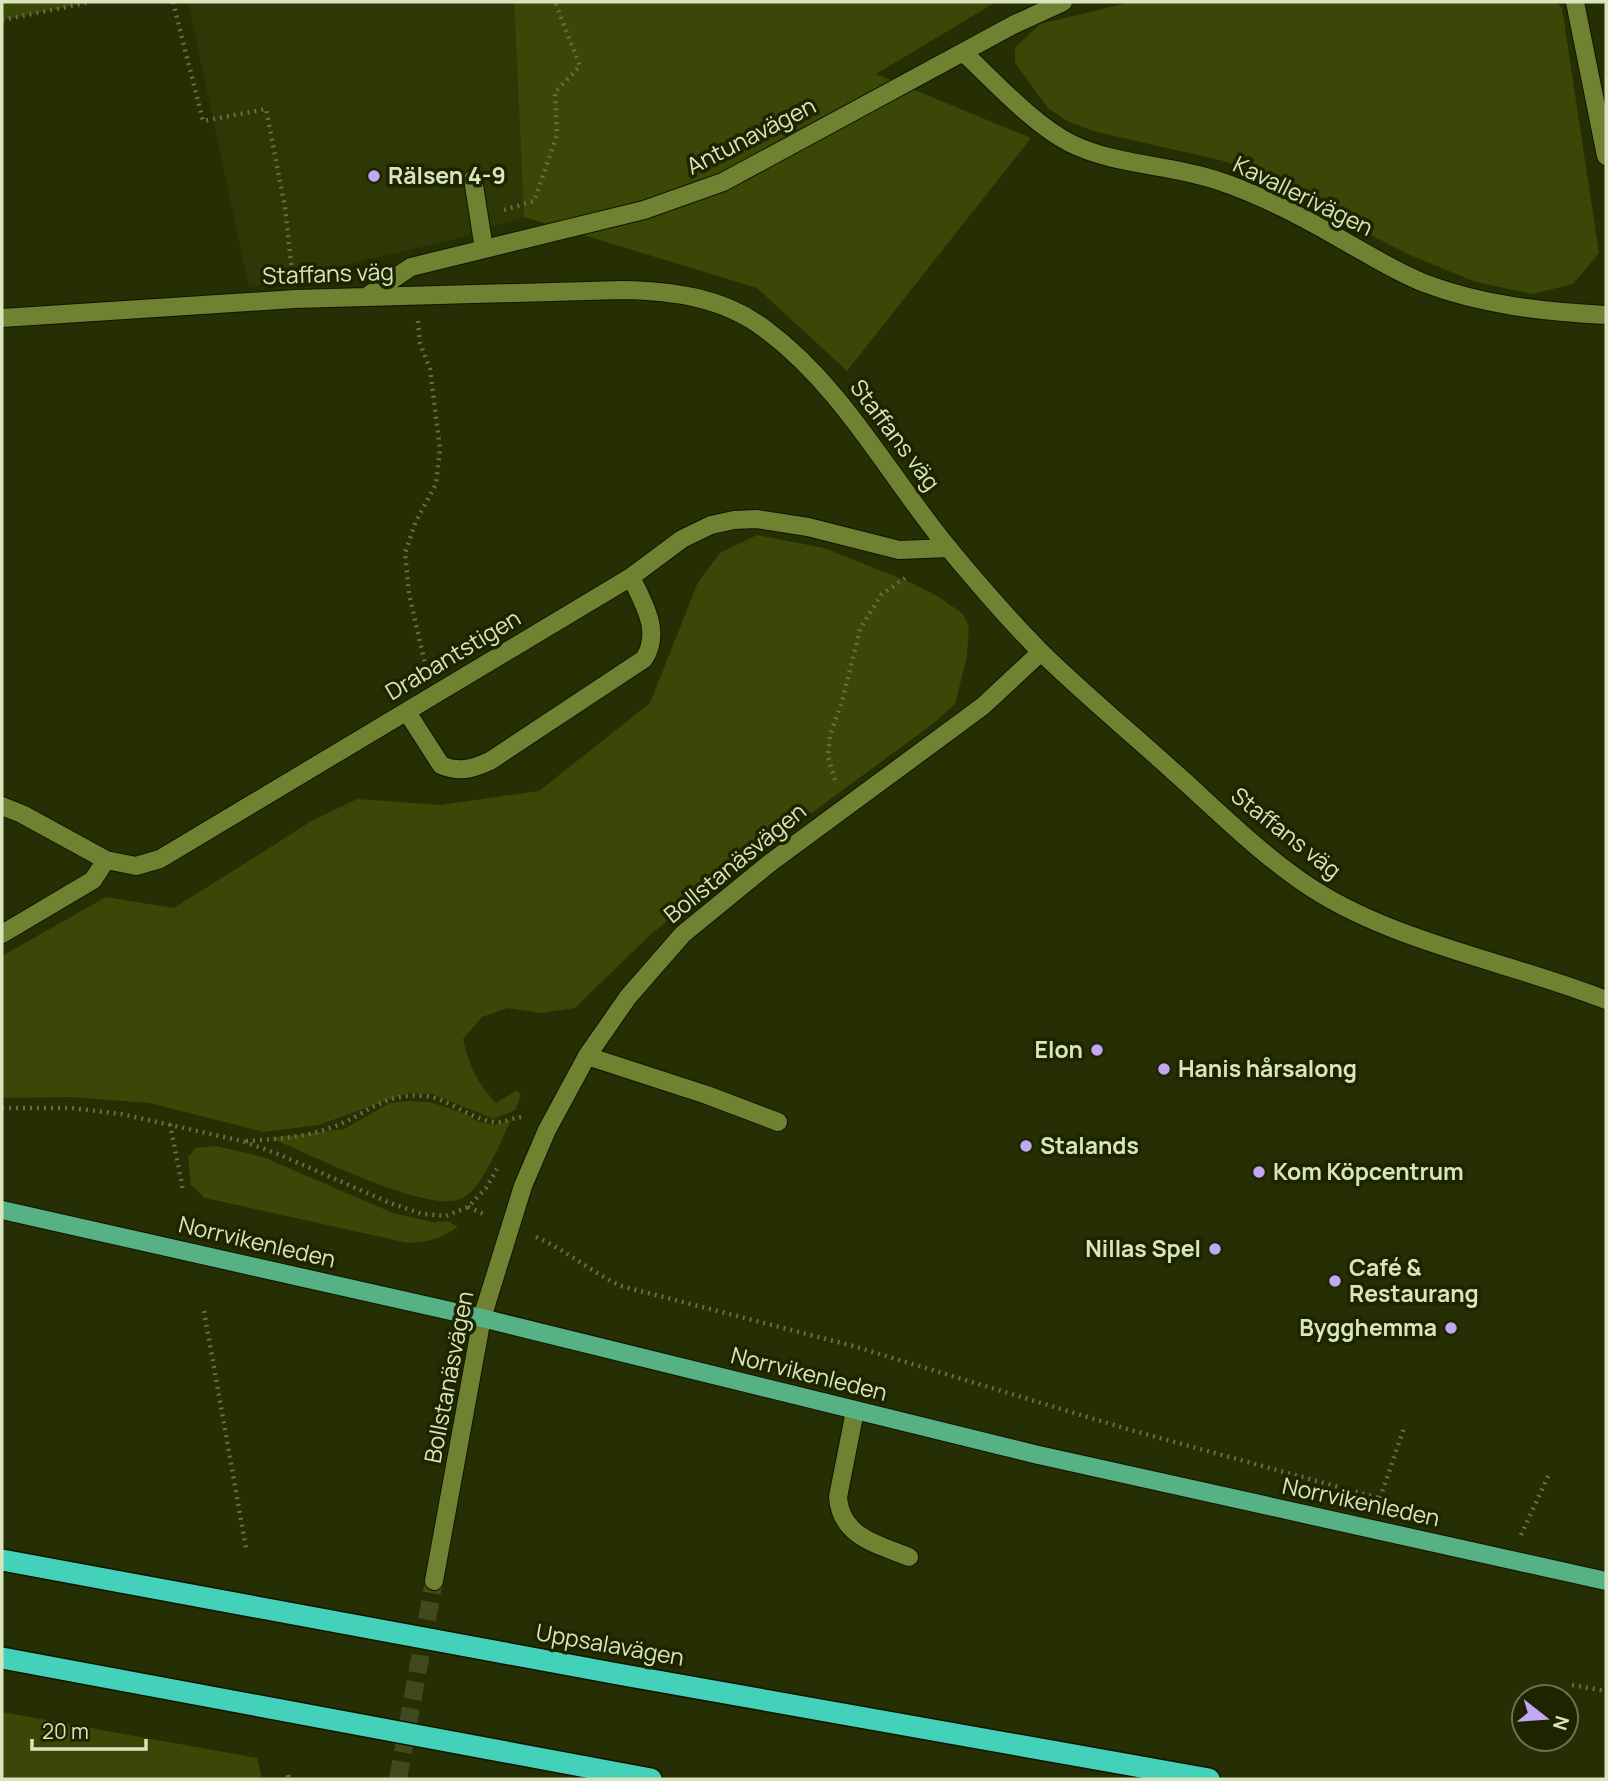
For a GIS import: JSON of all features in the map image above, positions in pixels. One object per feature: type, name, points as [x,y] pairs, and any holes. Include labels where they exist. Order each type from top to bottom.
[{"type":"highway","name":"Uppsalavägen","points":[[2,1560],[1209,1779]]},
{"type":"highway","points":[[2,1658],[651,1779]]},
{"type":"main road","name":"Norrvikenleden","points":[[2,1210],[482,1318],[1034,1454],[1606,1581]]},
{"type":"street","name":"Antunavägen","points":[[366,297],[411,267],[644,210],[723,182],[1015,24],[1063,2]]},
{"type":"street","points":[[1575,2],[1606,156]]},
{"type":"street","name":"Kavallerivägen","points":[[964,53],[1040,122],[1067,141],[1097,155],[1218,180],[1271,202],[1422,282],[1479,300],[1538,311],[1606,315]]},
{"type":"street","points":[[473,179],[484,249]]},
{"type":"street","name":"Staffans väg","points":[[2,318],[295,299],[663,291],[700,297],[732,309],[763,327],[831,389],[949,548],[1041,652],[1261,850],[1312,889],[1360,915],[1606,1000]]},
{"type":"street","name":"Drabantstigen","points":[[2,806],[22,814],[106,860],[136,866],[160,859],[631,577],[682,539],[711,525],[757,519],[782,522],[899,550],[949,548]]},
{"type":"street","points":[[407,712],[441,765],[461,770],[490,761],[644,659],[652,642],[652,625],[631,577]]},
{"type":"street","name":"Bollstanäsvägen","points":[[434,1581],[482,1318],[523,1186],[547,1130],[587,1056],[628,997],[682,934],[770,863],[983,706],[1041,652]]},
{"type":"street","points":[[2,934],[93,880],[106,860]]},
{"type":"street","points":[[587,1056],[778,1122]]},
{"type":"street","points":[[855,1411],[838,1497],[839,1509],[844,1521],[865,1539],[909,1557]]},
{"type":"path","points":[[2,20],[91,2]]},
{"type":"path","points":[[173,2],[203,121],[266,109],[285,207],[295,299]]},
{"type":"path","points":[[480,218],[534,201],[557,135],[555,92],[580,66],[555,2]]},
{"type":"path","points":[[415,296],[420,343],[430,369],[440,449],[436,484],[416,521],[405,553],[409,594],[432,697]]},
{"type":"path","points":[[836,782],[828,757],[830,735],[842,702],[860,629],[881,595],[949,548]]},
{"type":"path","points":[[242,1141],[283,1138],[332,1128],[379,1102],[398,1097],[426,1096],[486,1120],[498,1122],[526,1116],[519,1128]]},
{"type":"path","points":[[2,1108],[71,1108],[121,1114],[242,1141],[422,1214],[446,1216],[468,1207],[486,1188],[499,1164]]},
{"type":"path","points":[[170,1124],[183,1190]]},
{"type":"path","points":[[468,1207],[550,1243],[599,1276],[621,1286],[853,1346],[1127,1429],[1392,1501]]},
{"type":"path","points":[[204,1311],[246,1548]]},
{"type":"path","points":[[1380,1498],[1405,1425]]},
{"type":"path","points":[[1519,1539],[1550,1472]]},
{"type":"path","points":[[1580,1687],[1606,1692]]},
{"type":"shaded area","points":[[2,2],[91,2],[2,20]]},
{"type":"shaded area","name":"Rälsen 4-9","points":[[188,2],[514,2],[524,217],[451,240],[249,288]]},
{"type":"shaded area","points":[[514,2],[996,2],[876,74],[1031,138],[847,371],[757,288],[524,217]]},
{"type":"shaded area","points":[[1131,2],[1557,2],[1562,8],[1599,253],[1573,284],[1532,294],[1476,282],[1412,256],[1228,162],[1093,131],[1067,121],[1048,108],[1023,74],[1015,62],[1015,48],[1040,24]]},
{"type":"shaded area","points":[[757,535],[824,548],[907,581],[939,597],[963,614],[969,627],[967,656],[955,704],[934,723],[651,934],[575,1008],[541,1013],[508,1008],[482,1017],[463,1039],[468,1058],[483,1088],[496,1103],[517,1090],[521,1096],[515,1110],[494,1119],[432,1094],[408,1093],[319,1125],[264,1132],[149,1103],[71,1097],[2,1098],[2,956],[106,897],[174,908],[310,822],[357,799],[440,805],[539,791],[650,703],[698,582],[720,553]]},
{"type":"shaded area","points":[[430,1102],[466,1114],[478,1122],[495,1125],[511,1120],[485,1174],[463,1198],[447,1201],[398,1191],[271,1138],[344,1129],[390,1103]]},
{"type":"shaded area","points":[[216,1146],[263,1157],[393,1213],[433,1222],[448,1221],[458,1227],[434,1239],[408,1243],[205,1198],[191,1185],[188,1157],[196,1148]]},
{"type":"shaded area","points":[[2,1712],[257,1758],[262,1779],[2,1779]]},
{"type":"tunnel","points":[[398,1779],[434,1581]]},
{"type":"place","name":"Rälsen 4-9","points":[[374,176]]},
{"type":"place","name":"Elon","points":[[1097,1050]]},
{"type":"place","name":"Hanis hårsalong","points":[[1164,1069]]},
{"type":"place","name":"Stalands","points":[[1026,1146]]},
{"type":"place","name":"Kom Köpcentrum","points":[[1259,1172]]},
{"type":"place","name":"Nillas Spel","points":[[1215,1249]]},
{"type":"place","name":"Café & Restaurang","points":[[1335,1281]]},
{"type":"place","name":"Bygghemma","points":[[1451,1328]]}]
